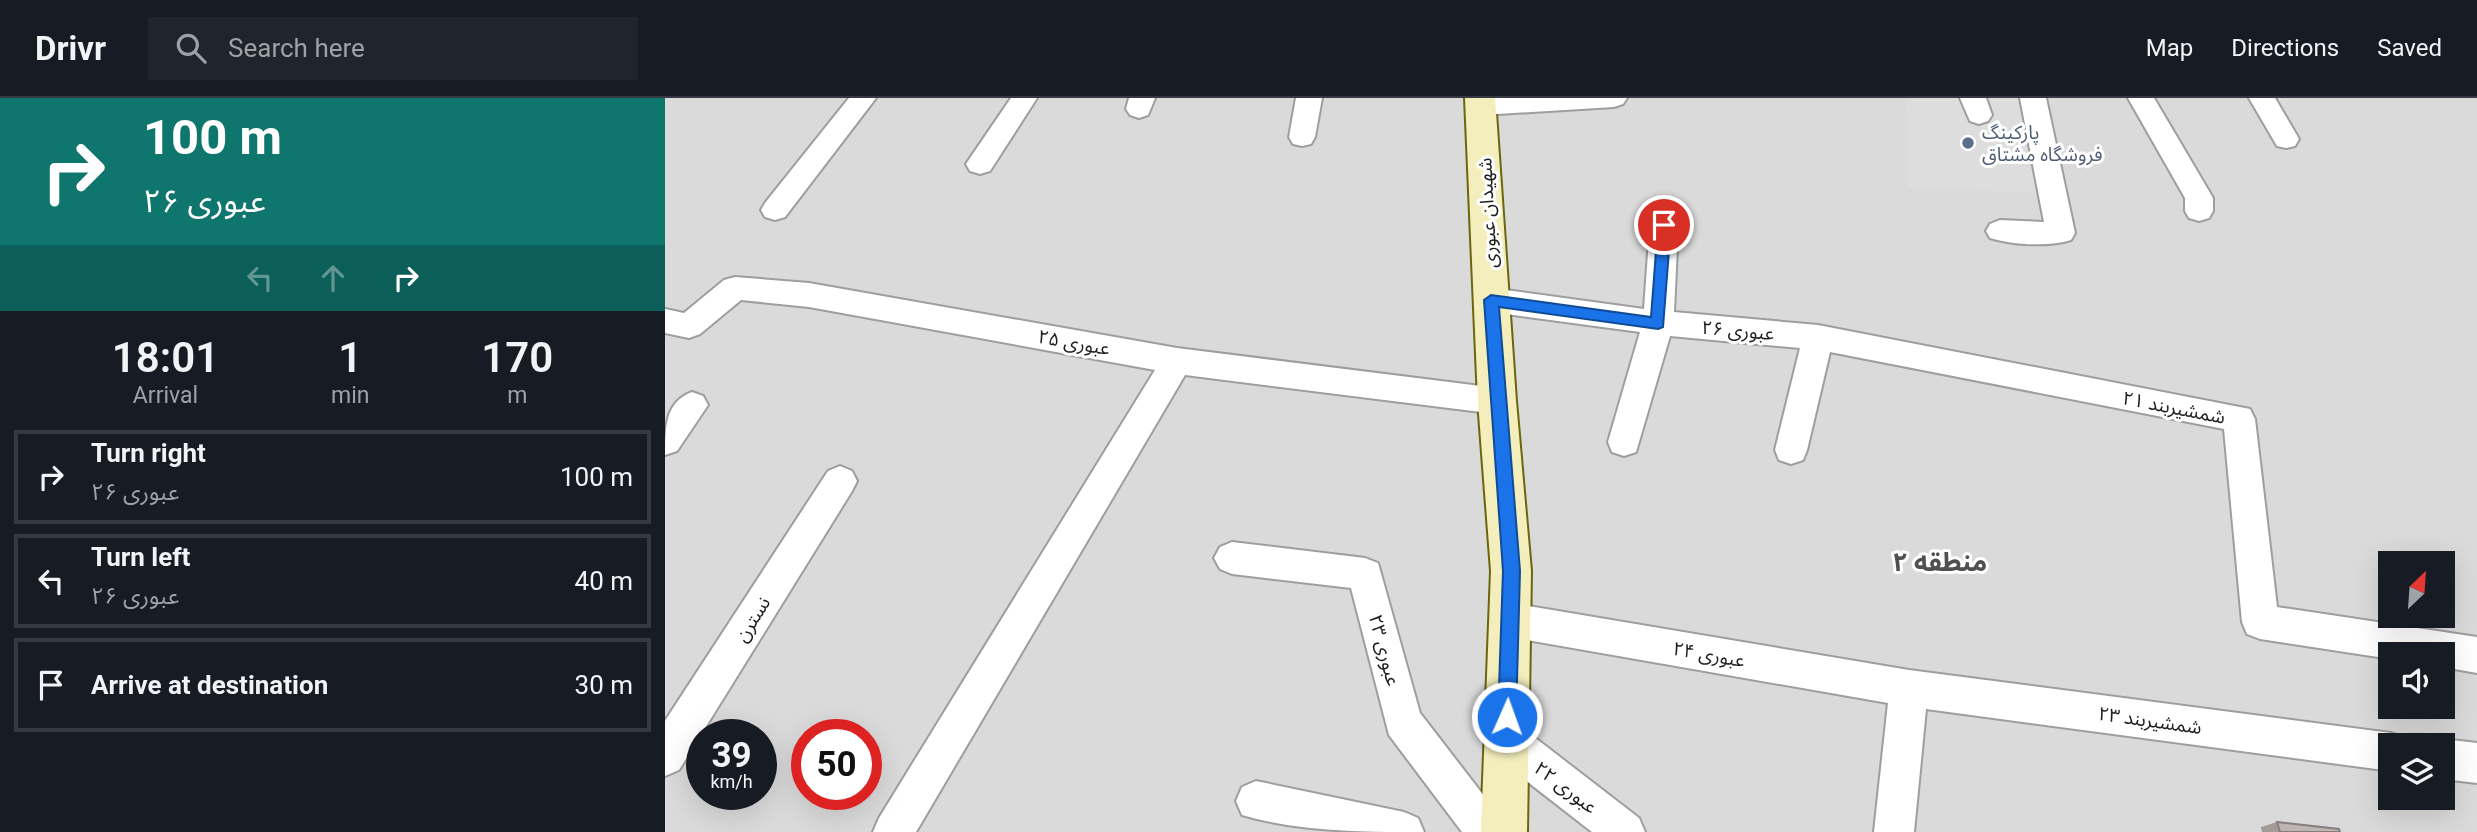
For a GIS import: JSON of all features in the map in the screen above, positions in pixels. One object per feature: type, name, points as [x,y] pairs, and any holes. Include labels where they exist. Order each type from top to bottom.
[{"type":"main road","name":"شهیدان عبوری","points":[[1480,102],[1497,401],[1511,571],[1504,832]]},
{"type":"street","points":[[775,210],[863,98]]},
{"type":"street","points":[[979,164],[1024,98]]},
{"type":"street","points":[[1302,137],[1309,98]]},
{"type":"street","points":[[1480,102],[1613,98]]},
{"type":"street","points":[[2000,231],[2061,233],[2033,98]]},
{"type":"street","points":[[2141,98],[2199,198],[2199,211]]},
{"type":"street","points":[[2262,98],[2286,139]]},
{"type":"street","points":[[1624,442],[1658,323],[1664,225]]},
{"type":"street","name":"عبوری ۲۵","points":[[665,321],[689,326],[735,288],[822,297],[1177,360],[1497,401]]},
{"type":"street","name":"عبوری ۲۶","points":[[1491,300],[1658,323],[1818,337]]},
{"type":"street","points":[[1791,450],[1818,337]]},
{"type":"street","name":"شمشیربند ۲۱","points":[[1818,337],[2239,419],[2260,622],[2477,655]]},
{"type":"street","points":[[893,832],[1177,360]]},
{"type":"street","points":[[665,441],[692,405]]},
{"type":"street","name":"نسترن","points":[[665,756],[840,481]]},
{"type":"street","name":"عبوری ۲۳","points":[[1232,558],[1365,574],[1403,722],[1487,832]]},
{"type":"street","name":"عبوری ۲۴","points":[[1510,620],[1909,688]]},
{"type":"street","points":[[1894,832],[1909,688]]},
{"type":"street","name":"شمشیربند ۲۳","points":[[1909,688],[2378,750]]},
{"type":"street","name":"عبوری ۲۲","points":[[1507,741],[1625,832]]},
{"type":"street","points":[[2455,760],[2477,763]]},
{"type":"street","points":[[1256,801],[1404,832]]},
{"type":"shaded area","points":[[665,98],[2477,98],[2477,832],[665,832]]},
{"type":"shaded area","name":"پارکینگ فروشگاه مشتاق","points":[[1907,98],[2021,98],[2036,193],[1908,187]]},
{"type":"building","points":[[2277,822],[2339,829],[2340,832],[2280,832]]},
{"type":"place","name":"پارکینگ فروشگاه مشتاق","points":[[1968,143]]},
{"type":"district","name":"منطقه ۲","points":[[1940,562]]},
{"type":"route","points":[[1507,717],[1511,571],[1491,300],[1658,323],[1664,225]]}]
